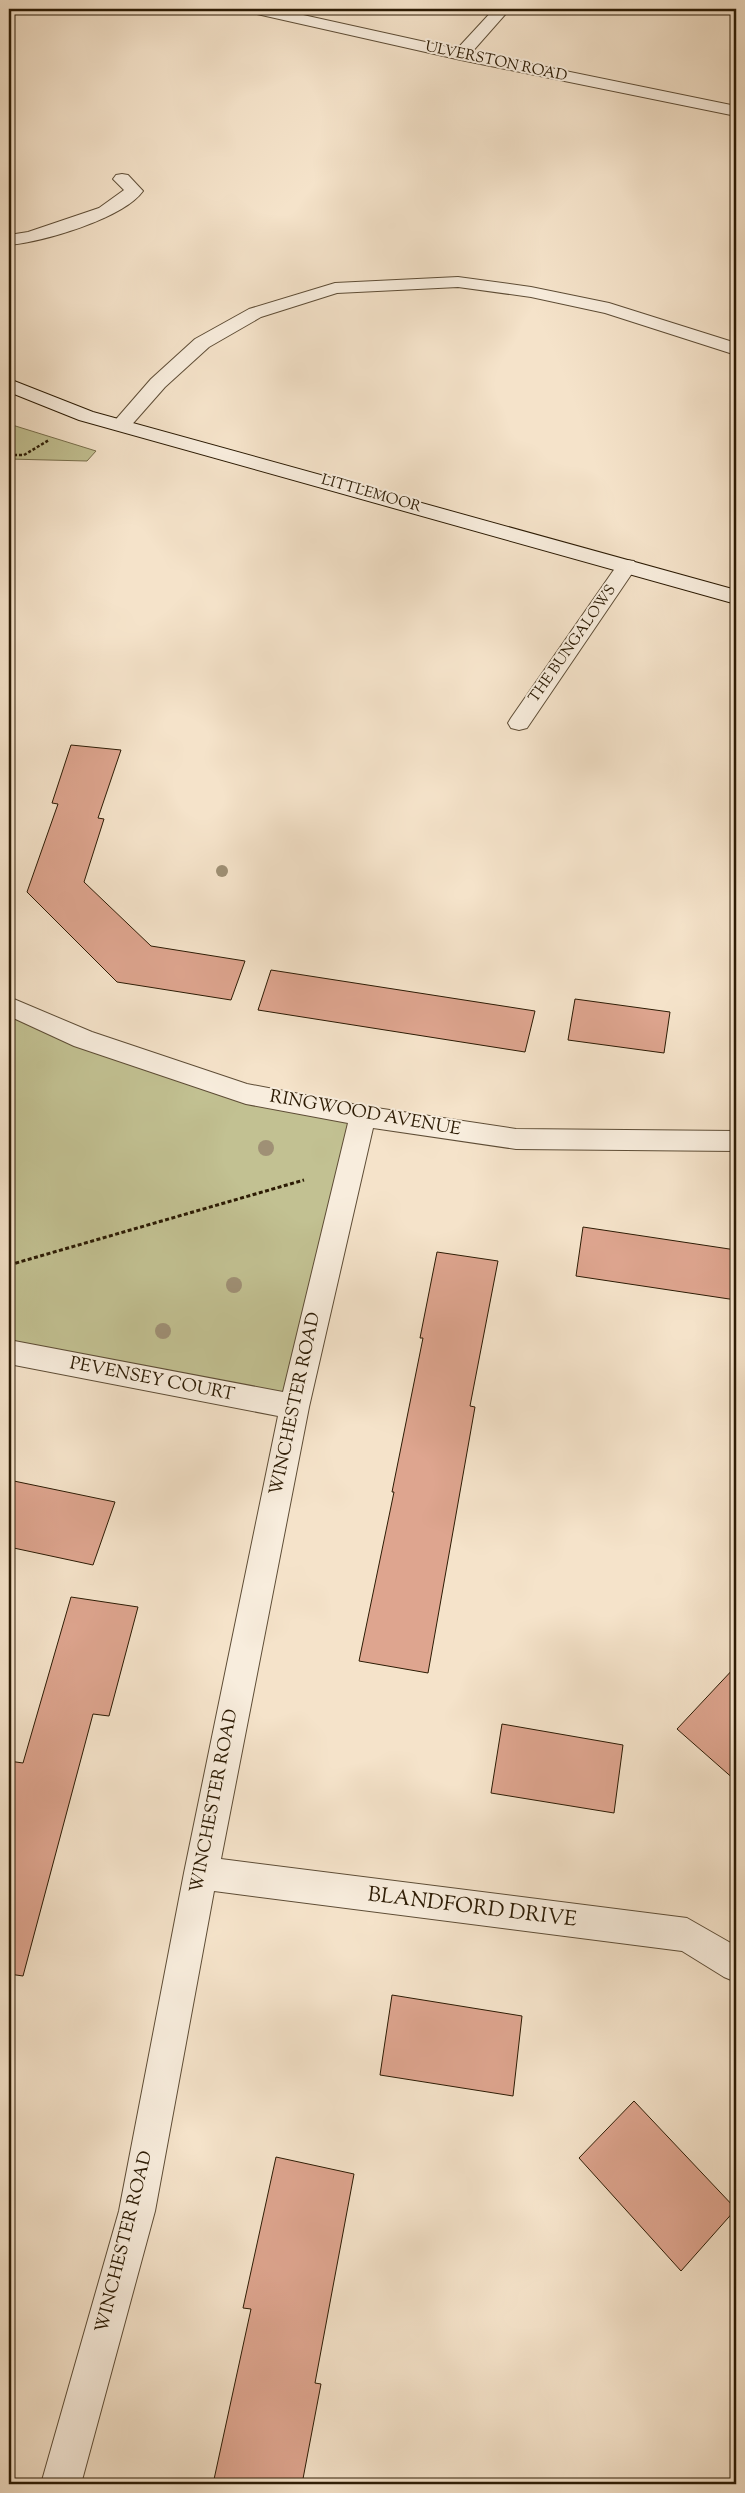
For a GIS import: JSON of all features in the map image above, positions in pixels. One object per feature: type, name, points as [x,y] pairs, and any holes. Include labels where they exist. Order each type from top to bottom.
[{"type":"street","name":"ULVERSTON ROAD","points":[[257,9],[461,55],[736,111]]},
{"type":"street","points":[[461,55],[502,9]]},
{"type":"street","points":[[9,240],[31,237],[105,212],[134,191],[122,179]]},
{"type":"street","points":[[121,426],[158,383],[202,343],[255,313],[335,288],[458,282],[531,292],[609,308],[736,349]]},
{"type":"street","name":"LITTLEMOOR","points":[[9,385],[86,416],[736,597]]},
{"type":"street","name":"THE BUNGALOWS","points":[[519,723],[628,566]]},
{"type":"street","name":"RINGWOOD AVENUE","points":[[9,1006],[83,1039],[237,1091],[363,1116],[516,1139],[736,1141]]},
{"type":"street","name":"WINCHESTER ROAD","points":[[61,2484],[137,2211],[201,1873],[294,1407],[363,1116]]},
{"type":"street","name":"PEVENSEY COURT","points":[[9,1352],[294,1407]]},
{"type":"street","name":"BLANDFORD DRIVE","points":[[201,1873],[687,1935],[736,1965]]},
{"type":"path","points":[[9,1265],[350,1167]]},
{"type":"shaded area","points":[[9,424],[96,451],[87,461],[9,459]]},
{"type":"shaded area","points":[[9,1004],[151,1064],[363,1116],[294,1407],[9,1352]]},
{"type":"building","points":[[71,745],[121,750],[98,818],[104,819],[84,882],[151,946],[245,961],[231,1000],[117,982],[27,892],[58,804],[52,803]]},
{"type":"building","points":[[271,970],[535,1011],[525,1052],[258,1010]]},
{"type":"building","points":[[575,999],[670,1012],[664,1053],[568,1040]]},
{"type":"building","points":[[583,1227],[736,1250],[736,1300],[576,1276]]},
{"type":"building","points":[[437,1252],[498,1261],[470,1406],[475,1407],[428,1673],[359,1661],[394,1492],[392,1492],[423,1338],[420,1338]]},
{"type":"building","points":[[9,1480],[115,1502],[93,1565],[9,1547]]},
{"type":"building","points":[[71,1597],[138,1607],[109,1716],[93,1714],[23,1976],[9,1974],[9,1761],[23,1763]]},
{"type":"building","points":[[736,1666],[736,1781],[677,1729]]},
{"type":"building","points":[[502,1724],[623,1745],[614,1813],[491,1793]]},
{"type":"building","points":[[392,1995],[522,2016],[513,2096],[380,2075]]},
{"type":"building","points":[[634,2101],[736,2209],[681,2271],[579,2158]]},
{"type":"building","points":[[276,2157],[354,2174],[315,2383],[321,2384],[302,2484],[213,2484],[251,2309],[243,2308]]}]
